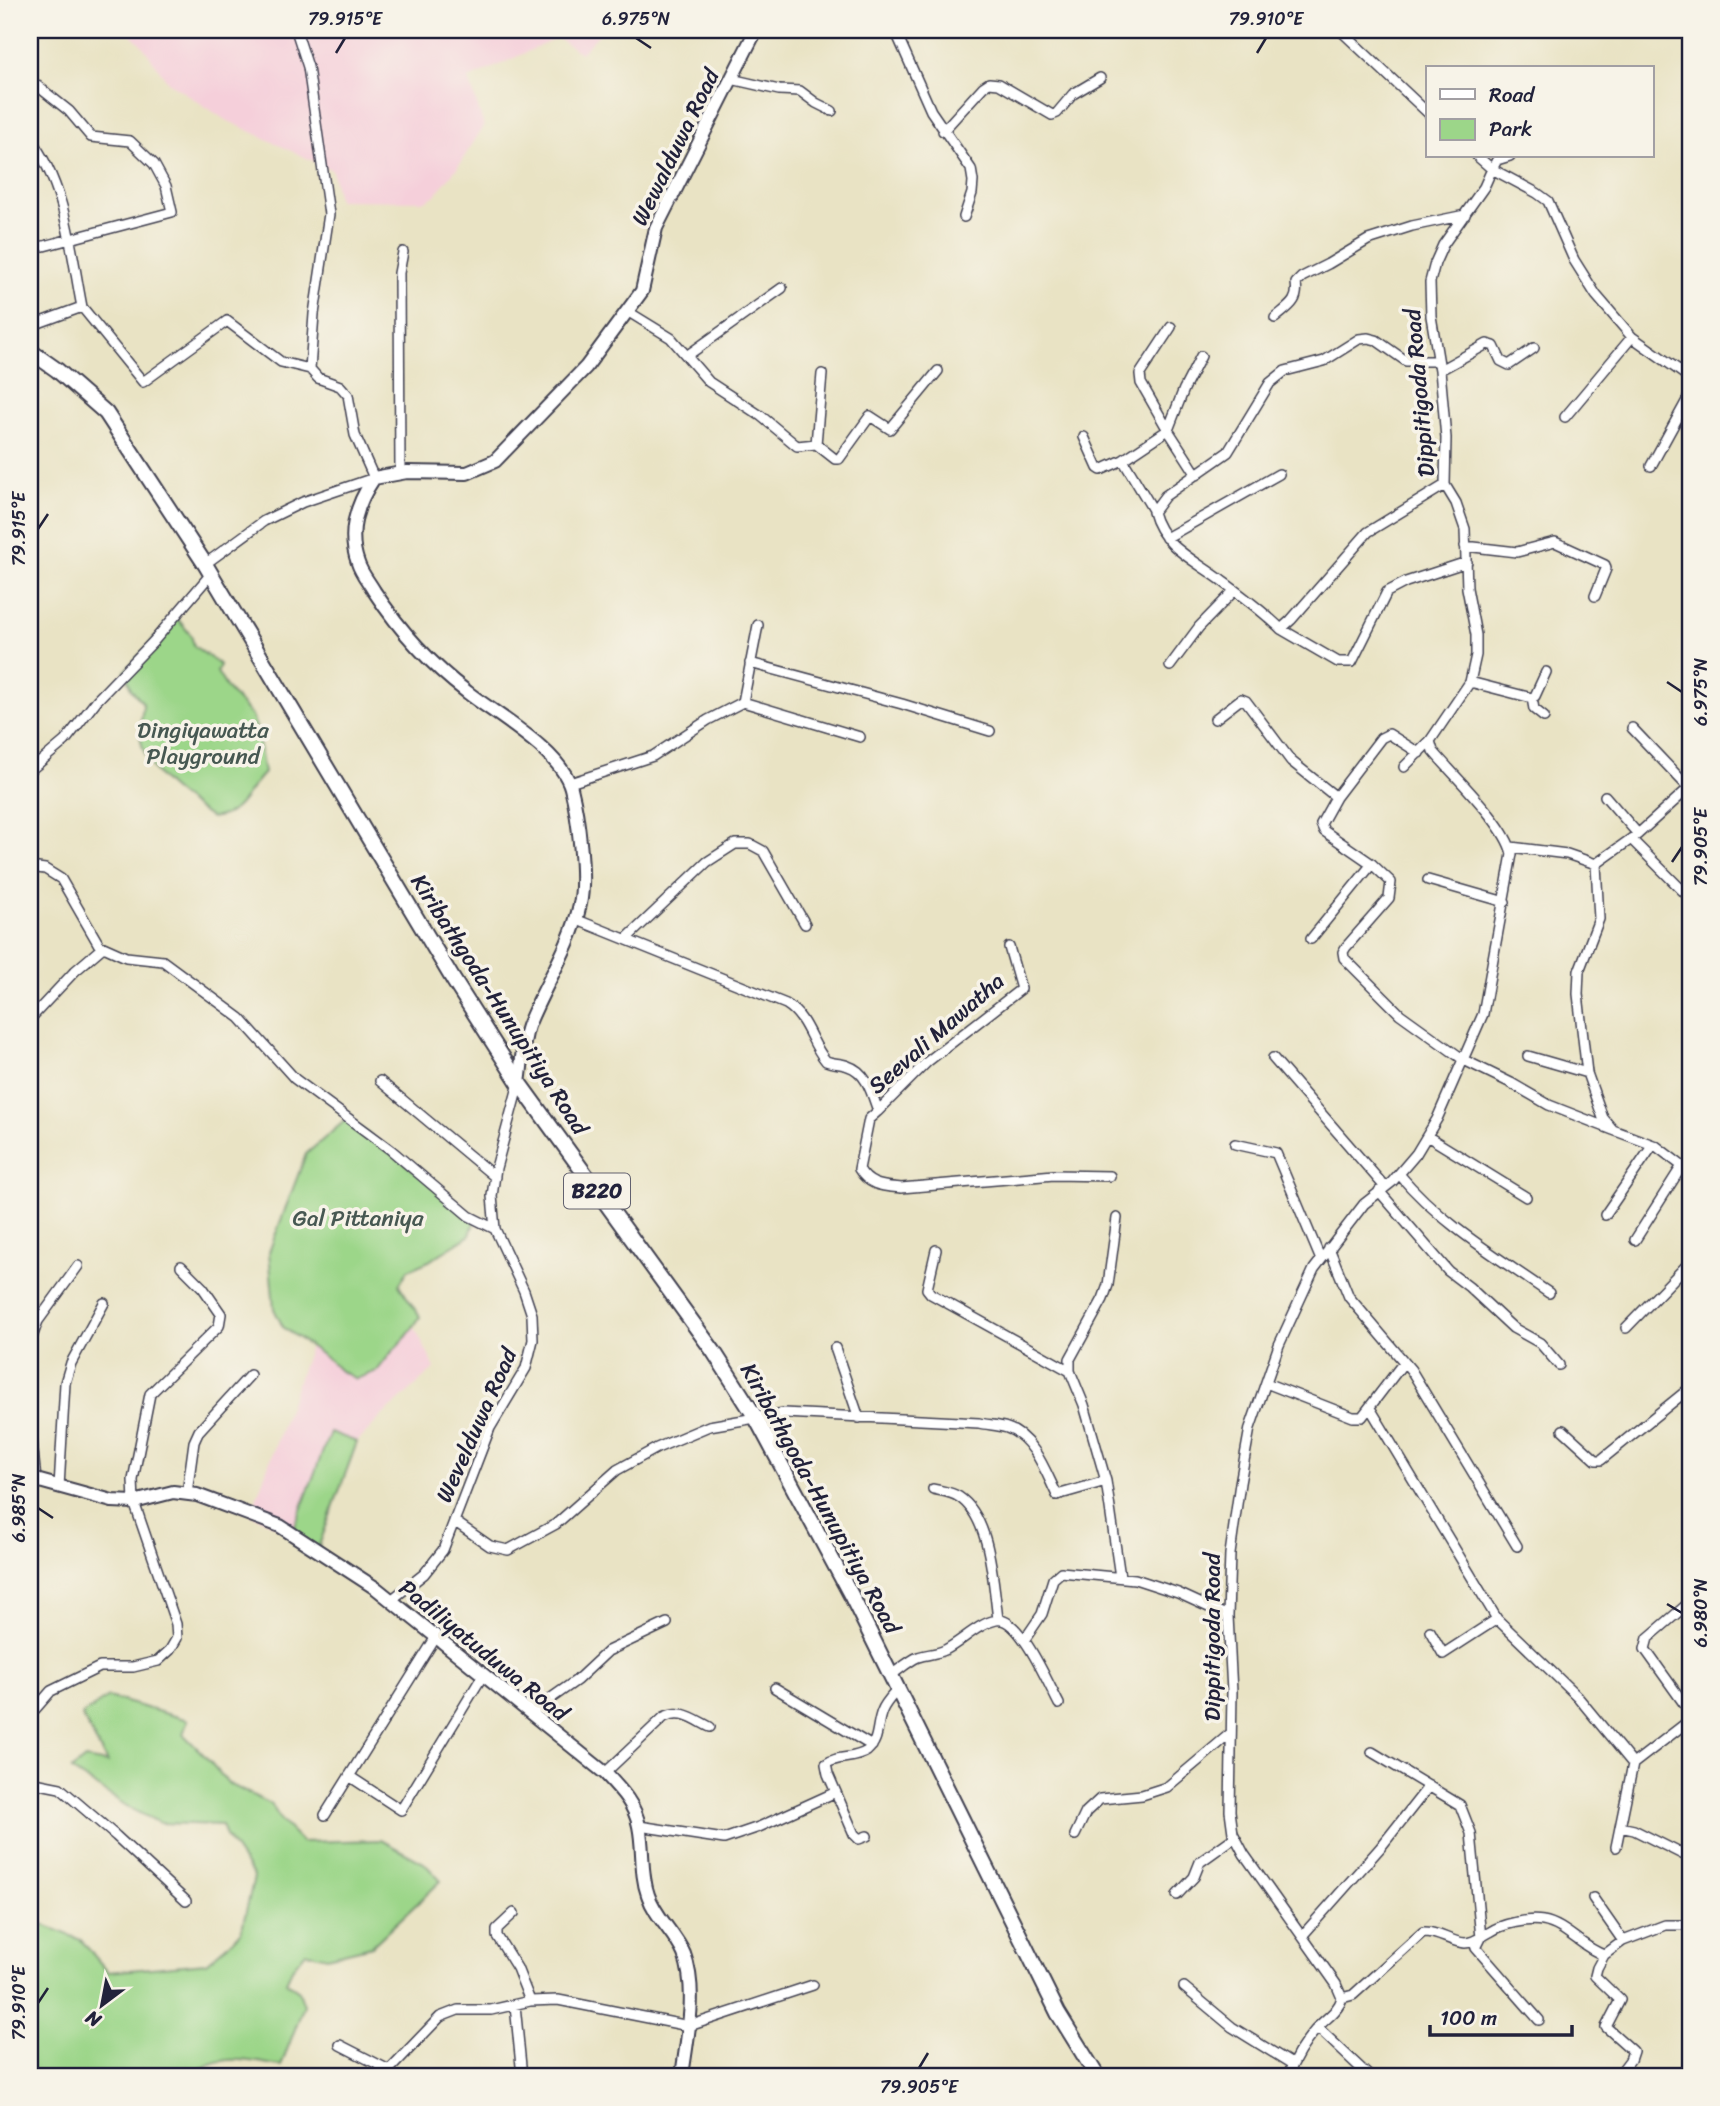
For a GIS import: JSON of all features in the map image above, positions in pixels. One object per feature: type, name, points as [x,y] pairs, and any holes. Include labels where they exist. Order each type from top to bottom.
[{"type":"main road","name":"Kiribathgoda-Hunupitiya Road","points":[[30,351],[57,370],[106,413],[208,569],[447,970],[519,1083],[714,1352],[756,1418],[851,1595],[1058,2013],[1097,2076]]},
{"type":"street","points":[[296,30],[308,67],[329,214],[314,314],[310,369]]},
{"type":"street","name":"Wewalduwa Road","points":[[30,766],[33,768],[65,741],[97,700],[153,642],[208,569],[264,521],[303,502],[374,478],[400,474],[467,473],[495,461],[586,367],[642,291],[656,228],[756,30]]},
{"type":"street","points":[[895,30],[920,88],[943,131],[971,169],[972,193],[964,217]]},
{"type":"street","points":[[1340,30],[1426,111]]},
{"type":"street","points":[[943,131],[989,83],[999,84],[1052,115],[1057,113],[1073,94],[1100,78]]},
{"type":"street","points":[[731,79],[779,90],[800,91],[832,111]]},
{"type":"street","points":[[30,83],[69,111],[91,137],[130,141],[154,163],[166,186],[172,212],[44,246],[30,247]]},
{"type":"street","points":[[30,139],[47,162],[62,207],[82,307],[143,382],[228,321],[281,362],[310,369],[318,378],[340,386],[348,395],[355,436],[374,478],[358,507],[354,524],[358,564],[393,619],[429,659],[467,692],[531,739],[558,765],[570,783],[582,872],[581,903],[527,1029],[519,1083]]},
{"type":"street","points":[[1479,158],[1492,169],[1548,201],[1574,260],[1596,295],[1632,337],[1690,378]]},
{"type":"street","points":[[1492,169],[1497,160],[1504,158]]},
{"type":"street","name":"Dippitigoda Road","points":[[1404,767],[1430,741],[1470,682],[1476,655],[1476,635],[1467,588],[1463,521],[1445,485],[1446,438],[1431,316],[1430,282],[1443,245],[1484,187],[1492,169]]},
{"type":"street","points":[[1275,318],[1294,301],[1298,294],[1296,283],[1302,276],[1368,240],[1412,226],[1465,215]]},
{"type":"street","points":[[400,474],[398,273],[403,252]]},
{"type":"street","points":[[688,355],[782,288]]},
{"type":"street","points":[[30,326],[82,307]]},
{"type":"street","points":[[627,311],[657,328],[688,355],[709,382],[761,416],[797,446],[816,444],[835,459],[839,459],[870,416],[890,429],[938,371]]},
{"type":"street","points":[[1171,327],[1140,374],[1141,383],[1197,475]]},
{"type":"street","points":[[1565,417],[1632,337]]},
{"type":"street","points":[[1153,510],[1165,496],[1228,452],[1270,383],[1284,371],[1324,361],[1359,339],[1376,340],[1406,361],[1438,365],[1487,344],[1494,346],[1501,361],[1509,365],[1534,348]]},
{"type":"street","points":[[1084,437],[1101,470],[1123,460],[1168,430],[1201,356]]},
{"type":"street","points":[[816,444],[822,374]]},
{"type":"street","points":[[1651,466],[1690,394]]},
{"type":"street","points":[[1123,460],[1153,510],[1156,524],[1166,538],[1281,629],[1338,662],[1352,662],[1387,592],[1406,582],[1467,562]]},
{"type":"street","points":[[1166,538],[1279,474]]},
{"type":"street","points":[[1281,629],[1292,620],[1368,532],[1445,485]]},
{"type":"street","points":[[1465,545],[1517,552],[1555,542],[1605,565],[1606,569],[1595,596]]},
{"type":"street","points":[[1170,666],[1199,627],[1234,591]]},
{"type":"street","points":[[743,702],[758,625]]},
{"type":"street","points":[[750,663],[990,731]]},
{"type":"street","points":[[1544,717],[1534,709],[1532,698],[1546,672]]},
{"type":"street","points":[[1470,682],[1532,698]]},
{"type":"street","points":[[1215,719],[1241,699],[1246,701],[1291,761],[1336,797]]},
{"type":"street","points":[[570,783],[653,756],[708,720],[743,702],[860,737]]},
{"type":"street","points":[[1596,864],[1634,837],[1690,787],[1632,728]]},
{"type":"street","points":[[1419,753],[1387,734],[1381,738],[1336,797],[1321,824],[1324,831],[1372,864],[1391,882],[1389,898],[1346,947],[1344,958],[1400,1014],[1464,1060],[1549,1105],[1653,1145],[1686,1169],[1634,1240]]},
{"type":"street","points":[[1430,741],[1433,751],[1490,815],[1511,847],[1567,854],[1596,864]]},
{"type":"street","points":[[1605,796],[1634,837],[1690,898]]},
{"type":"street","points":[[626,939],[707,862],[735,844],[750,844],[763,851],[805,924]]},
{"type":"street","name":"Dippitigoda Road","points":[[1342,1998],[1336,1984],[1257,1874],[1235,1837],[1230,1811],[1232,1692],[1228,1616],[1230,1554],[1240,1483],[1250,1428],[1279,1345],[1314,1269],[1364,1204],[1399,1174],[1416,1154],[1437,1119],[1464,1060],[1483,1014],[1505,902],[1511,847]]},
{"type":"street","points":[[1311,939],[1372,864]]},
{"type":"street","points":[[1596,864],[1599,919],[1580,971],[1578,994],[1587,1073],[1603,1118],[1613,1130]]},
{"type":"street","points":[[30,867],[44,869],[61,879],[99,945],[126,957],[163,961],[240,1018],[295,1079],[391,1150],[470,1216],[495,1229]]},
{"type":"street","points":[[1428,880],[1505,902]]},
{"type":"street","name":"Seevali Mawatha","points":[[575,919],[793,1008],[807,1024],[813,1041],[826,1061],[859,1071],[871,1091],[878,1111],[927,1062],[1021,989],[1009,947]]},
{"type":"street","points":[[30,1020],[75,971],[103,947]]},
{"type":"street","points":[[1528,1056],[1587,1073]]},
{"type":"street","points":[[1273,1058],[1448,1272],[1469,1287],[1513,1328],[1534,1338],[1559,1365]]},
{"type":"street","points":[[380,1081],[495,1177]]},
{"type":"street","name":"Wevelduwa Road","points":[[390,1601],[424,1574],[443,1550],[490,1428],[526,1368],[533,1340],[532,1315],[524,1291],[495,1229],[492,1196],[519,1083]]},
{"type":"street","points":[[878,1111],[870,1119],[859,1169],[865,1179],[877,1186],[901,1188],[1054,1175],[1110,1176]]},
{"type":"street","points":[[1427,1136],[1526,1197]]},
{"type":"street","points":[[1235,1144],[1276,1153],[1321,1260]]},
{"type":"street","points":[[1605,1215],[1653,1145]]},
{"type":"street","points":[[1399,1174],[1418,1197],[1443,1218],[1549,1293]]},
{"type":"street","points":[[1117,1218],[1108,1285],[1070,1359],[1070,1371],[1084,1405],[1106,1480],[1120,1577]]},
{"type":"street","points":[[1329,1248],[1349,1297],[1404,1362],[1517,1546]]},
{"type":"street","points":[[936,1250],[927,1289],[931,1294],[1070,1371]]},
{"type":"street","points":[[1626,1328],[1690,1262]]},
{"type":"street","points":[[30,1343],[38,1321],[78,1266]]},
{"type":"street","points":[[30,1715],[51,1691],[100,1667],[133,1667],[159,1661],[177,1638],[176,1624],[134,1502],[133,1480],[150,1394],[219,1326],[221,1314],[203,1288],[181,1266]]},
{"type":"street","points":[[59,1487],[65,1383],[71,1363],[104,1303]]},
{"type":"street","points":[[835,1348],[859,1418]]},
{"type":"street","points":[[1266,1383],[1353,1417],[1362,1417],[1404,1362]]},
{"type":"street","points":[[187,1493],[194,1442],[199,1431],[250,1375]]},
{"type":"street","points":[[1563,1430],[1596,1460],[1601,1461],[1690,1388]]},
{"type":"street","points":[[1370,1408],[1497,1619],[1577,1696],[1633,1764]]},
{"type":"street","points":[[454,1521],[490,1546],[508,1550],[556,1524],[617,1470],[657,1448],[709,1426],[784,1413],[979,1423],[1010,1428],[1025,1440],[1039,1458],[1057,1495],[1106,1480]]},
{"type":"street","points":[[30,1420],[33,1480]]},
{"type":"street","name":"Padiliyatuduwa Road","points":[[33,1480],[111,1501],[134,1502],[173,1492],[187,1493],[231,1506],[280,1526],[377,1589],[605,1773],[629,1800],[639,1826],[644,1883],[648,1897],[684,1954],[690,1986],[689,2026],[682,2076]]},
{"type":"street","points":[[933,1489],[957,1495],[980,1522],[998,1619]]},
{"type":"street","points":[[1025,1639],[1042,1614],[1056,1575],[1061,1572],[1120,1577],[1157,1585],[1228,1616]]},
{"type":"street","points":[[1690,1602],[1648,1638],[1644,1648],[1690,1712]]},
{"type":"street","points":[[891,1675],[916,1658],[942,1652],[985,1624],[998,1619],[1005,1620],[1025,1639],[1059,1704]]},
{"type":"street","points":[[1430,1631],[1443,1654],[1497,1619]]},
{"type":"street","points":[[530,1713],[577,1680],[608,1651],[667,1623]]},
{"type":"street","points":[[325,1815],[436,1637]]},
{"type":"street","points":[[349,1776],[401,1810],[483,1675]]},
{"type":"street","points":[[775,1688],[872,1746]]},
{"type":"street","points":[[867,1836],[856,1838],[826,1764],[832,1760],[853,1758],[872,1746],[877,1737],[883,1708],[898,1689]]},
{"type":"street","points":[[605,1773],[664,1717],[673,1712],[680,1712],[710,1727]]},
{"type":"street","points":[[1616,1847],[1633,1764],[1690,1720]]},
{"type":"street","points":[[1076,1835],[1086,1812],[1100,1799],[1142,1796],[1167,1787],[1231,1733]]},
{"type":"street","points":[[1372,1752],[1460,1805],[1471,1833],[1481,1938],[1476,1948],[1539,2020]]},
{"type":"street","points":[[30,1782],[60,1788],[186,1901]]},
{"type":"street","points":[[1302,1936],[1380,1848],[1429,1786]]},
{"type":"street","points":[[639,1826],[723,1839],[836,1792]]},
{"type":"street","points":[[1620,1827],[1634,1830],[1690,1858]]},
{"type":"street","points":[[1177,1895],[1194,1877],[1200,1862],[1235,1837]]},
{"type":"street","points":[[1593,1898],[1623,1941]]},
{"type":"street","points":[[514,1913],[497,1929],[497,1936],[517,1968],[530,2001]]},
{"type":"street","points":[[1288,2076],[1292,2064],[1317,2027],[1337,2009],[1342,1998],[1353,1996],[1423,1932],[1432,1931],[1466,1943],[1481,1938],[1492,1930],[1542,1920],[1604,1955]]},
{"type":"street","points":[[1618,2076],[1633,2051],[1606,2026],[1620,2000],[1595,1976],[1597,1968],[1604,1955],[1623,1941],[1665,1925],[1690,1925]]},
{"type":"street","points":[[340,2045],[388,2073],[440,2017],[458,2010],[491,2010],[530,2001],[558,2000],[689,2026],[813,1985]]},
{"type":"street","points":[[1184,1987],[1232,2027],[1292,2064]]},
{"type":"street","points":[[515,2005],[522,2076]]},
{"type":"street","points":[[1317,2027],[1369,2076]]},
{"type":"shaded area","points":[[126,30],[603,30],[581,53],[557,38],[469,79],[484,126],[457,168],[434,196],[425,201],[338,200],[332,170],[224,119],[168,82],[141,44]]},
{"type":"shaded area","points":[[414,1326],[435,1368],[357,1442],[330,1432],[292,1534],[251,1514],[310,1346],[340,1371],[377,1371]]},
{"type":"green space","name":"Dingiyawatta Playground","points":[[175,616],[191,635],[194,646],[220,665],[217,672],[228,690],[252,716],[257,730],[264,773],[242,802],[222,816],[211,818],[176,792],[155,771],[142,746],[140,731],[143,703],[131,689],[125,671]]},
{"type":"green space","name":"Gal Pittaniya","points":[[348,1118],[475,1219],[470,1235],[429,1261],[408,1270],[399,1285],[420,1317],[377,1371],[356,1379],[340,1371],[283,1327],[274,1309],[269,1252],[306,1154]]},
{"type":"green space","points":[[330,1432],[357,1442],[317,1551],[292,1534]]},
{"type":"green space","points":[[108,1697],[188,1720],[183,1734],[229,1784],[271,1804],[282,1822],[302,1842],[381,1840],[424,1863],[441,1881],[372,1946],[327,1957],[306,1952],[292,1969],[286,1982],[299,1991],[304,2005],[281,2066],[234,2060],[213,2063],[192,2076],[30,2076],[30,1919],[81,1940],[108,1972],[206,1963],[241,1933],[254,1877],[226,1836],[222,1825],[160,1823],[133,1810],[71,1770],[85,1759],[107,1763],[82,1715]]}]
